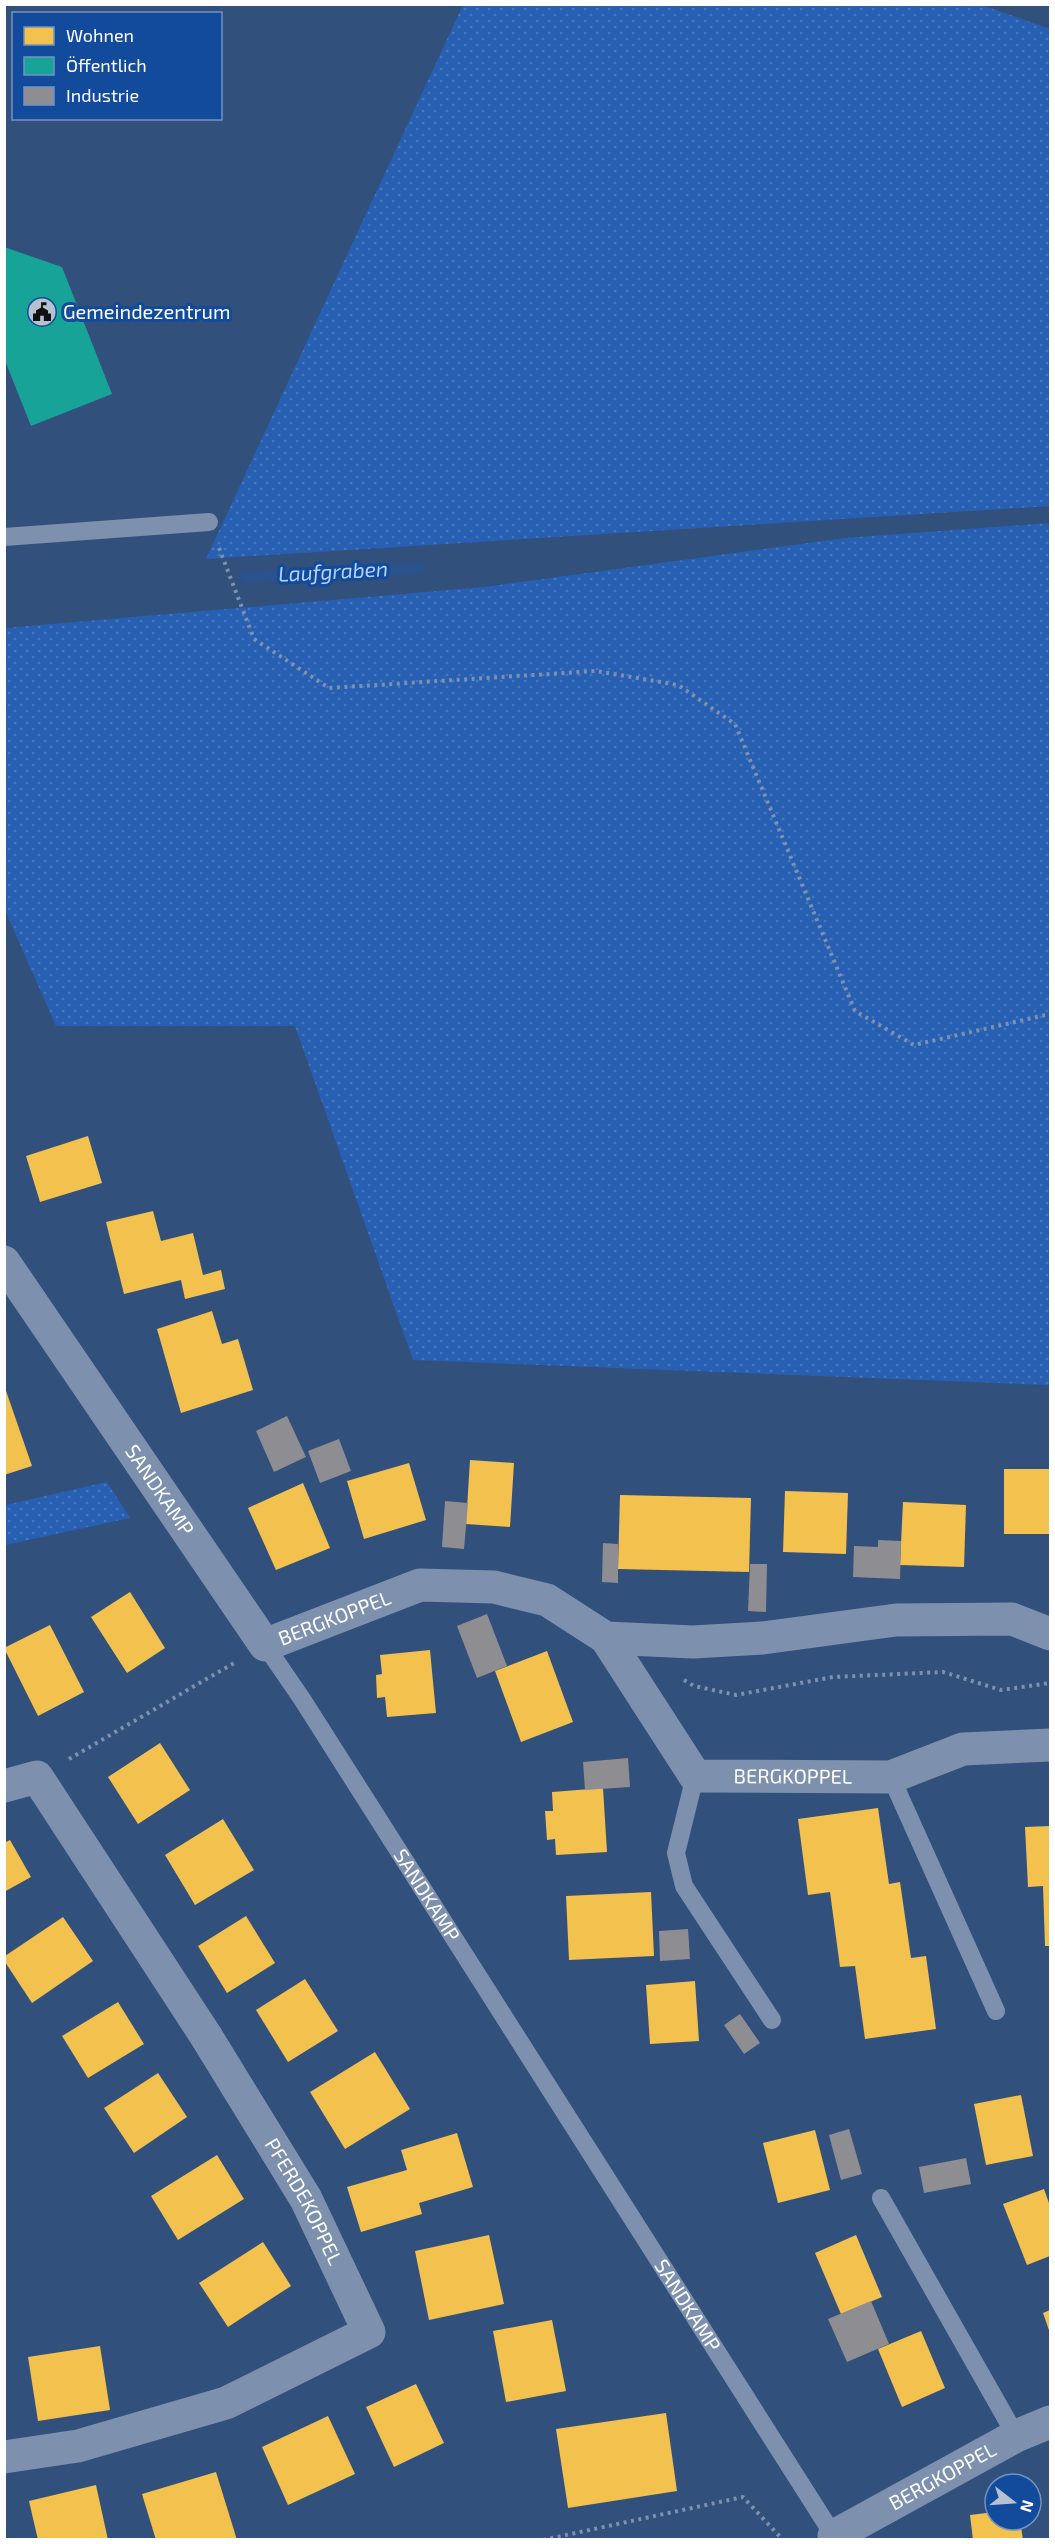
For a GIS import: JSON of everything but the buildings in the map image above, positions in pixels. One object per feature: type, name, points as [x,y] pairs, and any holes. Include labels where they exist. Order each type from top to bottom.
[{"type":"street","name":"SANDKAMP","points":[[4,1262],[265,1645]]},
{"type":"street","name":"BERGKOPPEL","points":[[265,1645],[420,1585],[494,1587],[546,1600],[606,1638],[695,1776],[891,1777],[963,1749],[1050,1745]]},
{"type":"street","name":"BERGKOPPEL","points":[[606,1638],[693,1642],[763,1638],[896,1620],[1012,1619],[1050,1634]]},
{"type":"street","points":[[4,1786],[37,1777]]},
{"type":"street","name":"PFERDEKOPPEL","points":[[4,2457],[78,2446],[226,2403],[369,2332],[306,2199],[206,2036],[37,1777]]},
{"type":"street","name":"BERGKOPPEL","points":[[835,2538],[1016,2436],[1050,2422]]},
{"type":"lane","points":[[4,537],[209,522]]},
{"type":"lane","name":"SANDKAMP","points":[[265,1645],[321,1729],[835,2538]]},
{"type":"lane","points":[[695,1776],[676,1853],[684,1886],[772,2020]]},
{"type":"lane","points":[[891,1777],[996,2011]]},
{"type":"lane","points":[[881,2198],[1016,2436]]},
{"type":"path","points":[[209,522],[254,639],[329,688],[596,671],[678,685],[735,724],[855,1011],[914,1045],[1050,1014]]},
{"type":"path","points":[[37,1777],[265,1645]]},
{"type":"path","points":[[675,1675],[694,1686],[736,1695],[833,1677],[943,1672],[1001,1690],[1050,1683]]},
{"type":"path","points":[[543,2540],[743,2497],[783,2540]]},
{"type":"shaded area","points":[[463,5],[982,5],[1050,29],[1050,506],[206,559]]},
{"type":"shaded area","points":[[1050,523],[1050,1385],[413,1360],[295,1026],[56,1026],[5,910],[5,628],[484,587],[845,538]]},
{"type":"shaded area","points":[[107,1482],[130,1518],[5,1545],[5,1505]]},
{"type":"waterway","name":"Laufgraben","points":[[246,577],[419,568]]},
{"type":"place","name":"Gemeindezentrum","points":[[42,312]]}]
